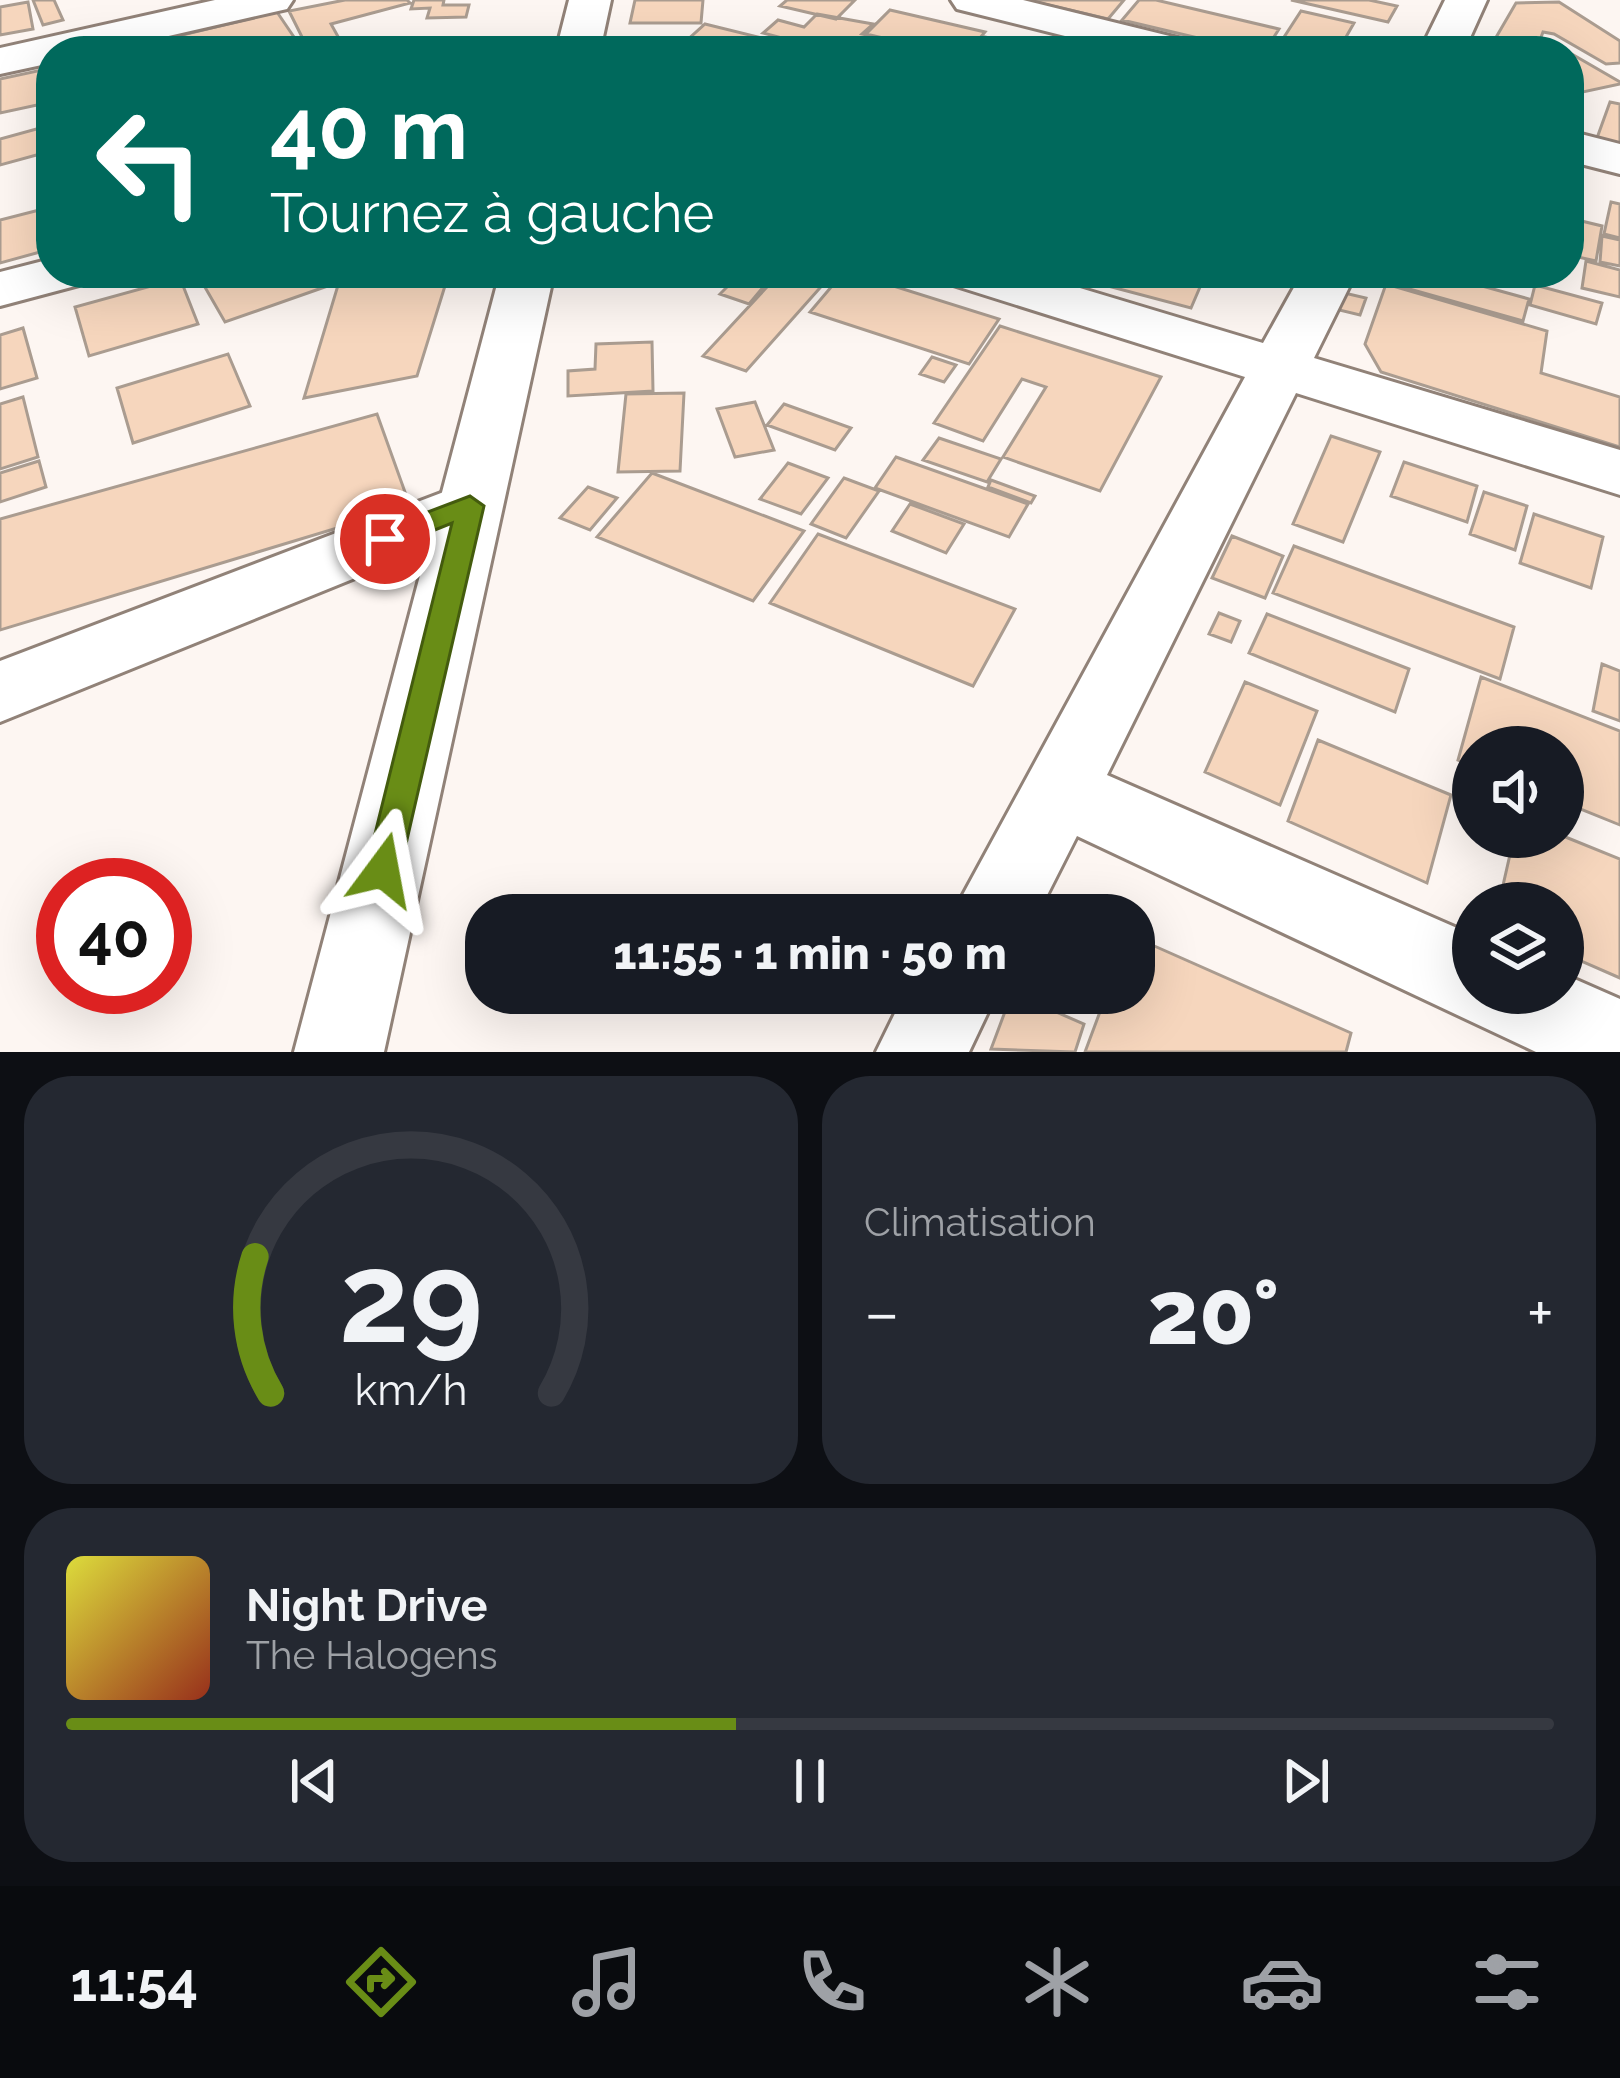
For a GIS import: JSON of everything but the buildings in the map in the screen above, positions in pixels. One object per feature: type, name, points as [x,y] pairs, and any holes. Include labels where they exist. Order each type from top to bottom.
[{"type":"street","points":[[111,36],[272,0]]},
{"type":"street","points":[[582,36],[590,0]]},
{"type":"street","points":[[972,0],[1117,36]]},
{"type":"street","points":[[1449,36],[1466,0]]},
{"type":"street","points":[[0,61],[36,53]]},
{"type":"street","points":[[1584,150],[1620,159]]},
{"type":"street","points":[[0,289],[36,279]]},
{"type":"street","points":[[339,1052],[522,288]]},
{"type":"street","points":[[1019,288],[1620,473]]},
{"type":"street","points":[[1005,894],[1321,288]]},
{"type":"street","points":[[0,692],[470,506]]},
{"type":"street","points":[[1060,791],[1452,968]]},
{"type":"street","points":[[921,1052],[941,1014]]},
{"type":"street","points":[[1552,1014],[1620,1045]]},
{"type":"route","points":[[383,870],[470,506],[385,539]]}]
